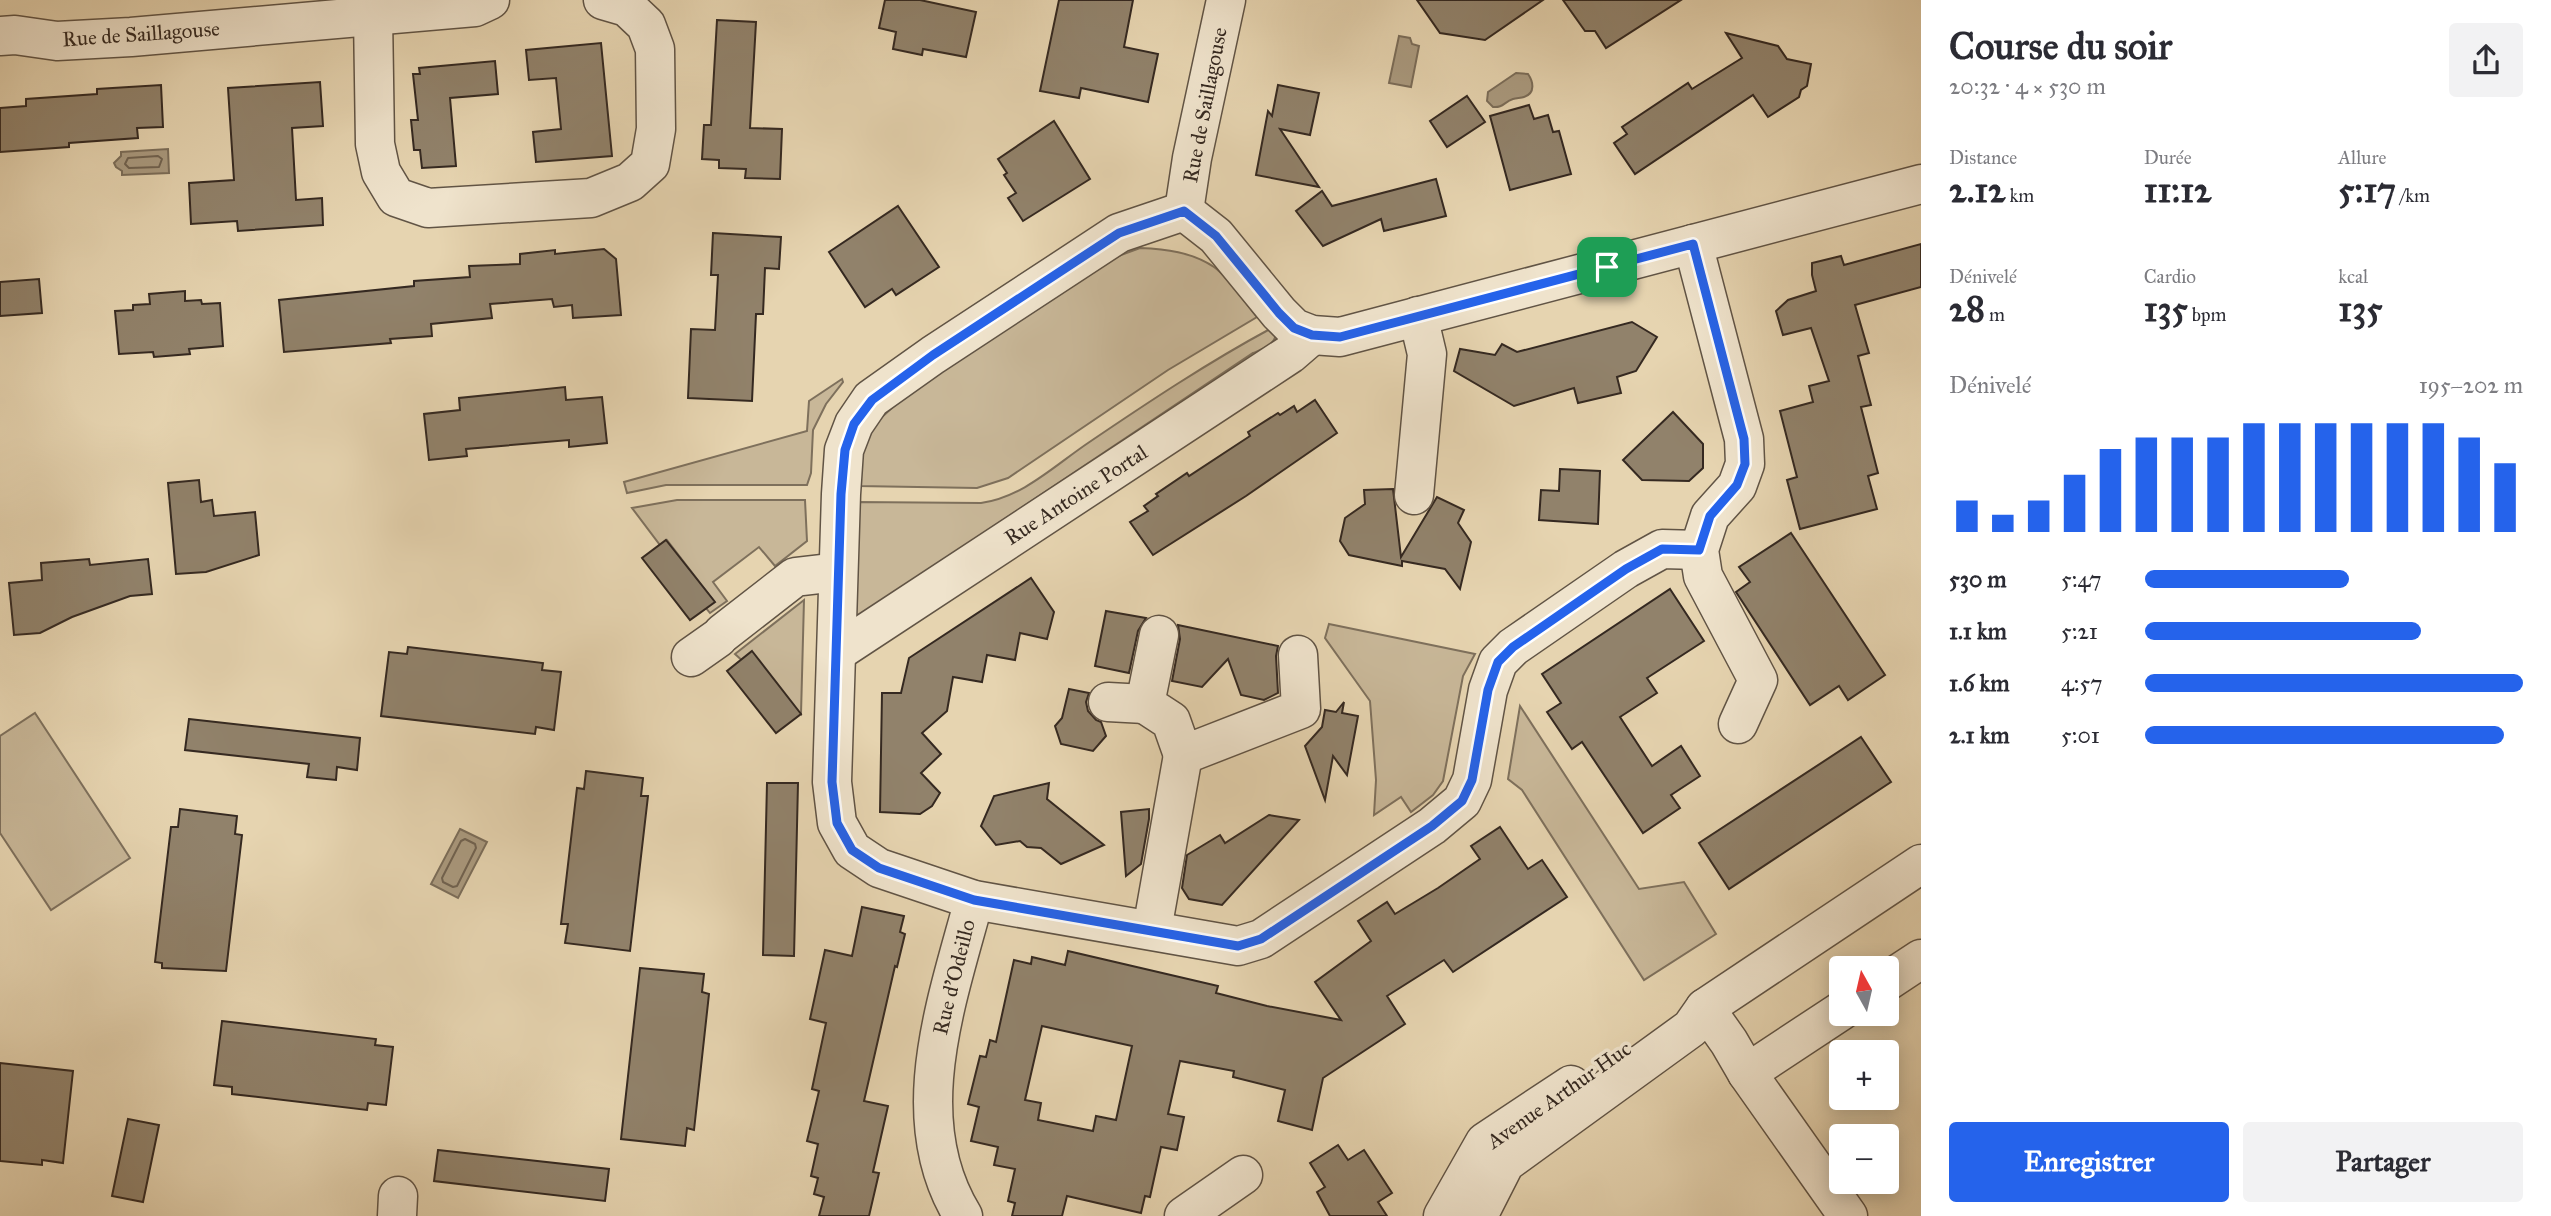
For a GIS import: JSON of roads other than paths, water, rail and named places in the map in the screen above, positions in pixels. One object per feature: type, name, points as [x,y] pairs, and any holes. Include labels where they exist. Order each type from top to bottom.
[{"type":"street","name":"Rue de Saillagouse","points":[[0,36],[15,35],[57,41],[107,38],[475,7],[490,0]]},
{"type":"street","points":[[373,15],[375,144],[381,172],[396,197],[428,208],[577,199],[591,198],[630,182],[650,164],[656,129],[655,48],[646,25],[627,7],[603,0]]},
{"type":"street","name":"Rue de Saillagouse","points":[[1184,211],[1192,158],[1226,0]]},
{"type":"street","points":[[1699,550],[1662,549],[1626,569],[1513,647],[1498,662],[1488,690],[1472,780],[1462,801],[1432,826],[1261,939],[1238,946],[974,900],[879,868],[852,850],[837,823],[832,782],[841,494],[845,450],[854,424],[872,400],[933,355],[1119,233],[1184,211],[1216,236],[1294,328],[1312,335],[1340,337],[1921,184]]},
{"type":"street","points":[[1693,244],[1744,439],[1745,464],[1737,485],[1710,516],[1699,550],[1703,576],[1758,680],[1738,723]]},
{"type":"street","points":[[1414,495],[1427,354],[1418,316]]},
{"type":"street","name":"Rue Antoine Portal","points":[[836,652],[1290,354],[1312,335]]},
{"type":"street","points":[[711,643],[795,577],[838,572]]},
{"type":"street","points":[[1152,930],[1183,755],[1171,721],[1126,703],[1159,635]]},
{"type":"street","points":[[1183,755],[1301,709],[1298,655]]},
{"type":"street","name":"Avenue Arthur Huc","points":[[1478,1216],[1505,1163],[1691,1028],[1705,1008],[1921,864]]},
{"type":"street","name":"Rue d'Odeillo","points":[[963,1216],[943,1175],[933,1122],[938,1033],[974,900]]},
{"type":"street","points":[[1899,973],[1921,959]]},
{"type":"street","points":[[1705,1008],[1747,1073],[1848,1216]]},
{"type":"street","name":"Avenue Arthur Huc","points":[[1443,1216],[1485,1142],[1681,1013],[1705,1008]]},
{"type":"street","points":[[1747,1073],[1829,1020]]},
{"type":"street","points":[[1184,1216],[1243,1175]]},
{"type":"water","points":[[1399,36],[1410,38],[1412,44],[1419,46],[1411,87],[1389,83]]},
{"type":"water","points":[[1516,73],[1528,74],[1532,83],[1530,93],[1499,107],[1493,107],[1487,101],[1488,92]]},
{"type":"water","points":[[168,149],[169,173],[122,175],[122,171],[114,163],[121,156],[121,152]]},
{"type":"water","points":[[460,829],[487,842],[458,898],[431,884]]}]
